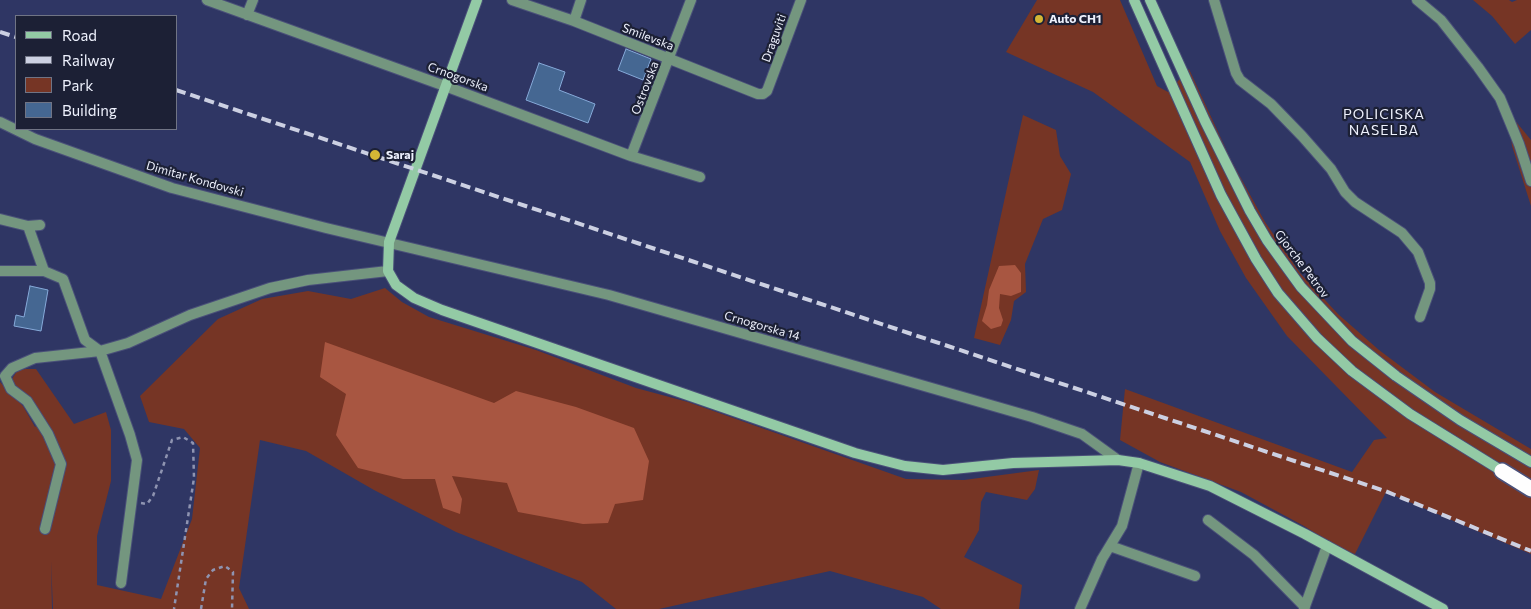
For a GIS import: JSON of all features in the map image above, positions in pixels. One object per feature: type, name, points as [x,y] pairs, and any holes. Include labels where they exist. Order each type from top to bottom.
[{"type":"highway","points":[[1502,471],[1531,485]]},
{"type":"highway","points":[[1502,471],[1531,489]]},
{"type":"main road","points":[[477,0],[389,242],[388,271],[396,285],[414,298],[442,310],[855,453],[897,464],[943,470],[1013,463],[1118,460],[1139,463],[1210,486],[1443,609]]},
{"type":"main road","points":[[1134,0],[1221,196],[1256,259],[1288,304],[1317,338],[1352,371],[1410,414],[1502,471]]},
{"type":"main road","name":"Gjorche Petrov","points":[[1150,0],[1205,122],[1250,212],[1300,287],[1352,341],[1396,376],[1467,424],[1531,462]]},
{"type":"street","name":"Crnogorska","points":[[207,0],[631,156],[700,177]]},
{"type":"street","points":[[247,15],[252,0]]},
{"type":"street","name":"Smilevska","points":[[512,0],[574,21],[758,94],[767,91],[770,85]]},
{"type":"street","points":[[574,21],[581,0]]},
{"type":"street","name":"Ostrovska","points":[[631,156],[670,59],[691,0]]},
{"type":"street","name":"Draguviti","points":[[770,85],[801,0]]},
{"type":"street","points":[[1214,0],[1236,74],[1240,80],[1271,104],[1302,136],[1331,169],[1345,192],[1355,202],[1402,233],[1418,252],[1430,282],[1430,289],[1420,317]]},
{"type":"street","points":[[1418,0],[1440,20],[1500,98],[1519,144],[1531,181]]},
{"type":"street","name":"Dimitar Kondovski","points":[[0,122],[15,129]]},
{"type":"street","name":"Dimitar Kondovski","points":[[16,130],[35,139],[172,188],[389,242]]},
{"type":"street","points":[[0,219],[28,226],[40,225]]},
{"type":"street","points":[[28,226],[44,270]]},
{"type":"street","name":"Crnogorska 14","points":[[389,242],[609,295],[1032,417],[1082,434],[1118,460]]},
{"type":"street","points":[[0,271],[44,270],[63,279],[85,340],[100,351],[130,435],[136,460],[121,582]]},
{"type":"street","points":[[45,529],[62,464],[58,452],[27,401],[11,389],[5,376],[12,368],[35,358],[100,351],[128,343],[232,299],[270,288],[308,280],[388,271]]},
{"type":"street","points":[[1080,609],[1110,546],[1122,526],[1139,463]]},
{"type":"street","points":[[1208,520],[1254,555],[1304,608],[1326,546]]},
{"type":"street","points":[[1110,546],[1194,576]]},
{"type":"path","points":[[132,502],[147,504],[153,496],[172,440],[183,437],[193,443],[194,478],[174,609]]},
{"type":"path","points":[[201,609],[206,579],[213,570],[225,566],[232,572],[232,609]]},
{"type":"green space","points":[[1037,0],[1120,0],[1157,86],[1168,92],[1189,69],[1231,160],[1265,222],[1300,273],[1338,314],[1379,350],[1435,392],[1531,449],[1531,554],[1386,492],[1355,554],[1342,550],[1304,526],[1241,492],[1160,462],[1120,440],[1125,389],[1352,472],[1374,440],[1387,438],[1287,336],[1246,278],[1220,231],[1190,162],[1093,92],[1006,52]]},
{"type":"green space","points":[[1473,0],[1509,0],[1512,2],[1531,0],[1531,30],[1515,44],[1492,16]]},
{"type":"green space","points":[[1508,112],[1531,140],[1531,206],[1512,146]]},
{"type":"green space","points":[[1023,115],[1056,130],[1060,156],[1071,174],[1062,210],[1043,219],[1025,264],[1026,292],[1014,301],[1011,320],[1000,345],[974,338]]},
{"type":"green space","points":[[385,288],[402,302],[429,317],[536,350],[636,388],[688,402],[906,479],[964,480],[1039,470],[1035,489],[1027,500],[986,492],[981,502],[979,530],[964,557],[1022,585],[1019,609],[941,609],[923,597],[830,571],[659,609],[616,609],[582,582],[456,532],[374,490],[306,451],[260,440],[239,588],[249,609],[53,609],[51,561],[52,609],[0,609],[0,382],[23,406],[35,427],[44,418],[29,399],[14,387],[12,379],[17,371],[36,369],[74,424],[106,412],[111,430],[111,481],[97,536],[97,585],[161,599],[192,519],[200,448],[184,429],[149,422],[140,396],[218,319],[262,299],[308,291],[351,299]]},
{"type":"shaded area","points":[[1015,265],[1021,273],[1021,292],[1011,296],[1000,294],[999,308],[1003,320],[1001,326],[991,329],[982,321],[989,290],[999,266]]},
{"type":"shaded area","points":[[325,342],[494,403],[516,391],[576,407],[634,428],[649,461],[643,500],[615,504],[608,523],[583,524],[518,512],[507,483],[452,476],[462,499],[460,514],[443,508],[435,479],[403,479],[358,468],[336,435],[346,394],[320,377]]},
{"type":"building","points":[[626,49],[651,59],[643,80],[618,70]]},
{"type":"building","points":[[539,63],[565,72],[559,90],[595,104],[588,123],[526,100]]},
{"type":"building","points":[[30,286],[48,290],[41,331],[14,326],[16,315],[24,317]]},
{"type":"railway","points":[[0,32],[15,37]]},
{"type":"railway","points":[[178,91],[1385,491],[1531,551]]},
{"type":"place","name":"Auto CH1","points":[[1039,19]]},
{"type":"place","name":"Saraj","points":[[375,155]]},
{"type":"district","name":"POLICISKA NASELBA","points":[[1384,122]]}]
